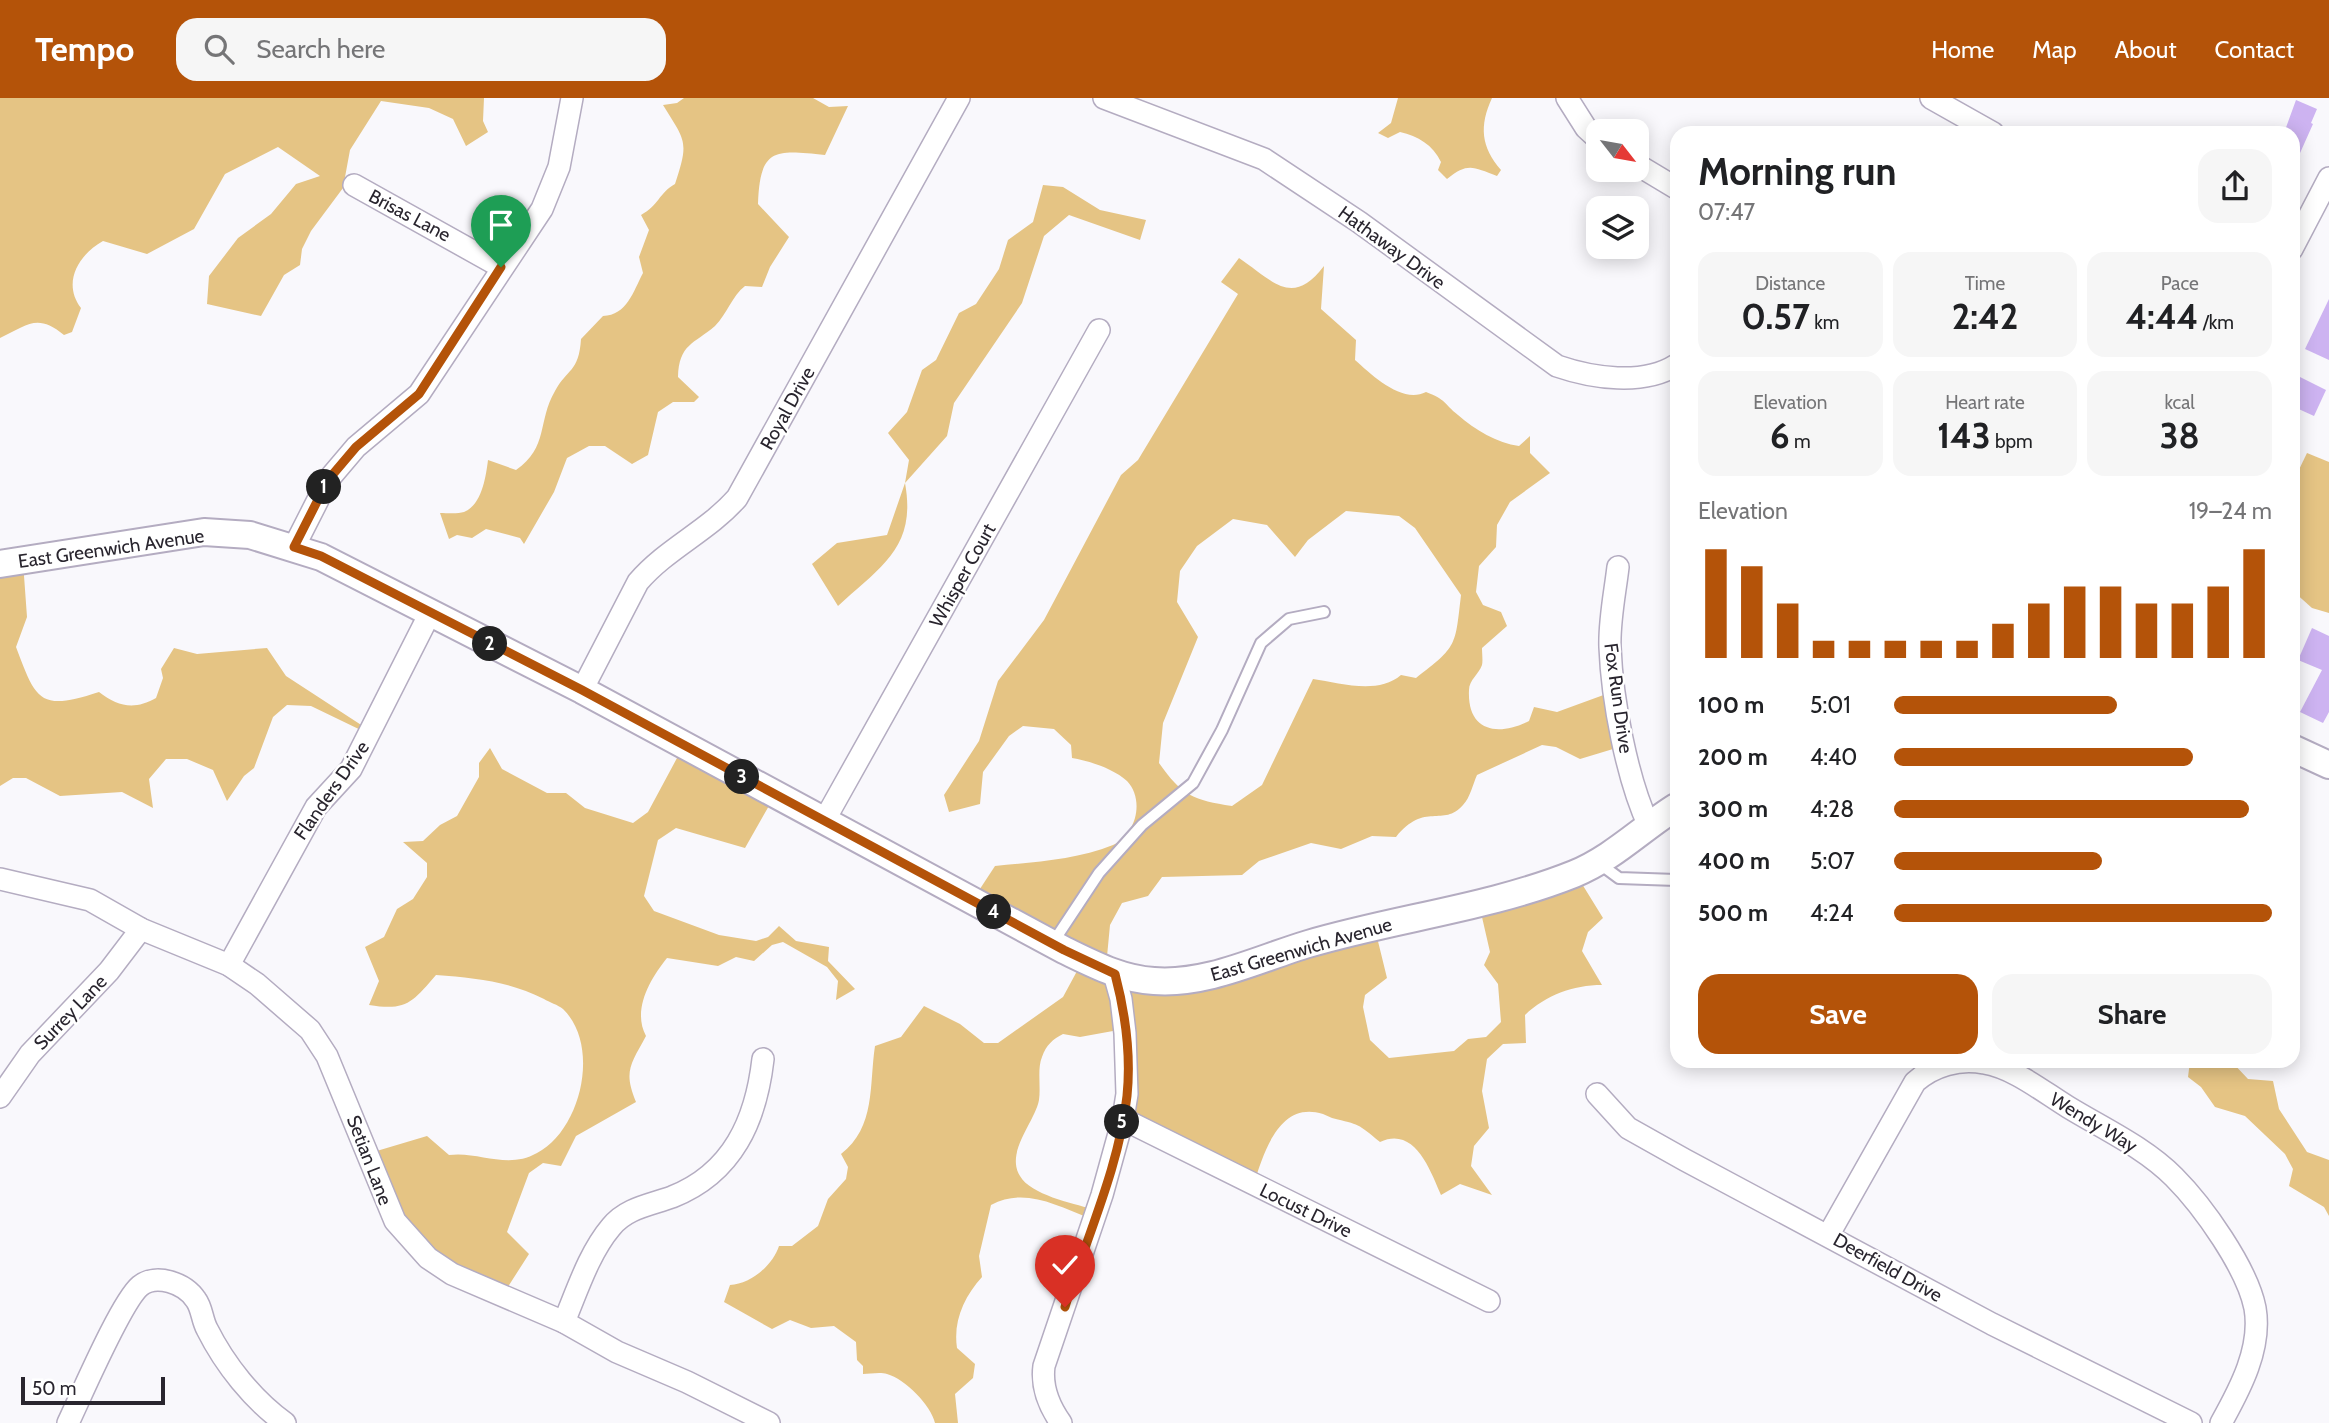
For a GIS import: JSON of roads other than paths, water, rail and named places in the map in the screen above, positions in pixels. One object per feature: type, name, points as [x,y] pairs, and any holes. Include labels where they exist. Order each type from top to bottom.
[{"type":"street","points":[[294,547],[328,480],[356,447],[419,394],[542,209],[554,186],[572,98]]},
{"type":"street","name":"Royal Drive","points":[[582,690],[633,592],[650,568],[708,527],[737,498],[959,98]]},
{"type":"street","name":"Hathaway Drive","points":[[1104,98],[1264,159],[1359,222],[1557,366],[1581,374],[1645,377],[1670,367]]},
{"type":"street","points":[[1567,98],[1586,128]]},
{"type":"street","points":[[1931,98],[1981,126]]},
{"type":"street","points":[[1649,172],[1670,184]]},
{"type":"street","points":[[2300,234],[2329,178]]},
{"type":"street","name":"Brisas Lane","points":[[355,185],[501,267]]},
{"type":"street","name":"Whisper Court","points":[[824,821],[1099,330]]},
{"type":"street","name":"East Greenwich Avenue","points":[[0,564],[204,533],[250,535],[321,556],[582,690],[1052,944],[1115,974],[1155,981],[1187,979],[1235,970],[1308,944],[1511,895],[1576,873],[1598,862],[1670,811]]},
{"type":"street","name":"Fox Run Drive","points":[[1618,567],[1611,625],[1612,670],[1637,799],[1649,826]]},
{"type":"street","name":"Flanders Drive","points":[[229,965],[316,807],[356,760],[430,613]]},
{"type":"street","points":[[2300,752],[2329,765]]},
{"type":"street","name":"Setian Lane","points":[[0,879],[90,900],[141,929],[229,965],[289,1009],[310,1031],[327,1055],[340,1080],[383,1197],[395,1221],[410,1241],[452,1274],[564,1322],[617,1352],[687,1382],[769,1423]]},
{"type":"street","name":"Surrey Lane","points":[[0,1097],[30,1055],[109,971],[141,929]]},
{"type":"street","points":[[1061,1423],[1045,1395],[1042,1379],[1044,1366],[1102,1195],[1123,1119],[1127,1094],[1122,999],[1115,974]]},
{"type":"street","points":[[564,1322],[598,1246],[611,1226],[627,1212],[694,1187],[732,1154],[747,1130],[759,1095],[762,1059]]},
{"type":"street","name":"Wendy Way","points":[[1829,1234],[1904,1098],[1924,1074],[1942,1068]]},
{"type":"street","name":"Wendy Way","points":[[2000,1068],[2128,1140],[2174,1177],[2212,1226],[2237,1266],[2255,1308],[2255,1330],[2245,1377],[2221,1423]]},
{"type":"street","name":"Deerfield Drive","points":[[1597,1094],[1628,1128],[1764,1204],[1829,1234],[1992,1324],[2191,1423]]},
{"type":"street","name":"Locust Drive","points":[[1123,1119],[1489,1301]]},
{"type":"street","points":[[68,1423],[137,1288],[149,1280],[168,1281],[185,1287],[197,1301],[205,1327],[226,1361],[256,1398],[285,1423]]},
{"type":"lane","points":[[1052,944],[1108,863],[1142,825],[1193,783],[1223,730],[1261,643],[1289,619],[1324,611]]},
{"type":"lane","points":[[1598,862],[1619,878],[1670,880]]}]
